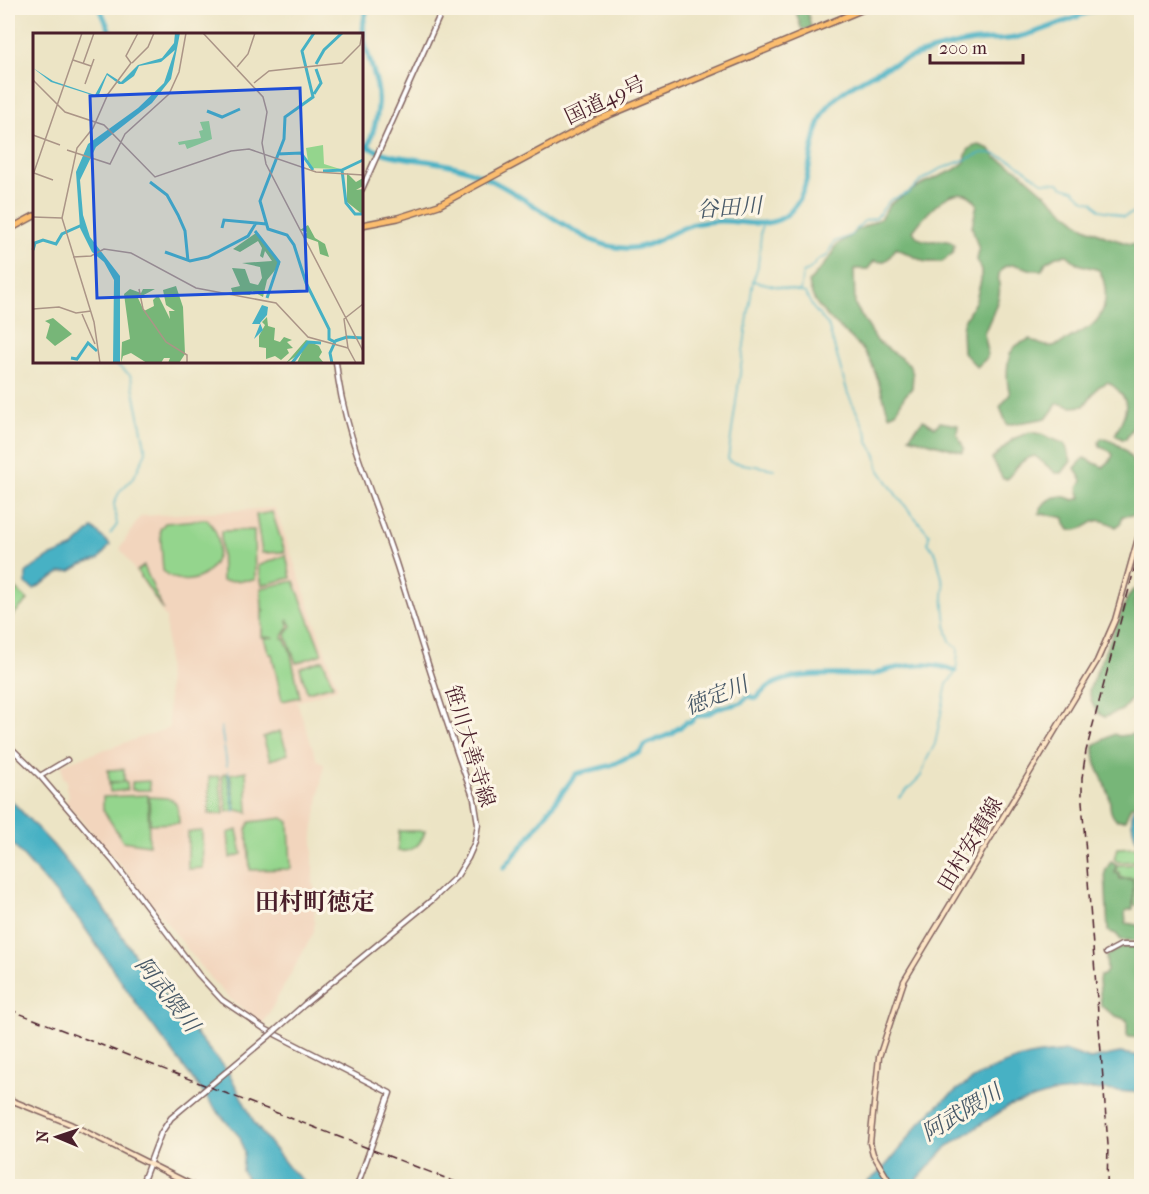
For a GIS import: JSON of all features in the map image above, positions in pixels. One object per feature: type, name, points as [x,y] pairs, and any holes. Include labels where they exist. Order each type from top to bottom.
[{"type":"highway","name":"国道49号","points":[[363,225],[439,205],[585,126],[866,8]]},
{"type":"highway","points":[[8,230],[33,217]]},
{"type":"main road","name":"田村安積線","points":[[892,1186],[878,1163],[870,1143],[878,1064],[904,981],[1098,661],[1115,620],[1142,524]]},
{"type":"main road","points":[[8,1099],[70,1124],[194,1186]]},
{"type":"street","points":[[363,187],[443,8]]},
{"type":"street","name":"笹川大善寺線","points":[[150,1164],[161,1133],[171,1118],[444,890],[462,870],[478,830],[477,811],[350,432],[336,363]]},
{"type":"street","points":[[8,745],[40,776],[113,861],[142,896],[197,973],[222,1000],[265,1029],[390,1093],[357,1186]]},
{"type":"street","points":[[40,776],[68,760]]},
{"type":"street","points":[[1106,953],[1120,945],[1142,945]]},
{"type":"street","points":[[143,1186],[150,1164]]},
{"type":"shaded area","points":[[275,508],[338,688],[297,702],[317,760],[324,764],[313,834],[314,932],[263,1024],[229,998],[211,979],[130,876],[66,803],[69,795],[66,788],[67,781],[63,777],[62,764],[169,728],[166,618],[120,548],[139,518]]},
{"type":"green space","points":[[795,8],[809,8],[807,10],[811,27],[805,30],[801,28]]},
{"type":"green space","points":[[979,145],[990,149],[995,157],[1017,169],[1081,225],[1107,237],[1130,244],[1141,244],[1141,423],[1136,422],[1126,439],[1115,435],[1125,412],[1125,400],[1122,394],[1108,382],[1098,387],[1084,406],[1072,407],[1058,403],[1047,418],[1007,425],[1000,407],[1010,394],[1007,368],[1012,350],[1030,339],[1043,345],[1057,345],[1091,326],[1097,321],[1104,307],[1104,285],[1099,270],[1078,264],[1067,255],[1056,256],[1046,262],[1042,270],[1015,265],[1004,267],[998,280],[998,300],[984,334],[987,358],[977,367],[963,352],[962,331],[963,323],[976,300],[981,280],[981,268],[977,260],[979,250],[972,227],[977,204],[969,196],[961,193],[942,200],[913,231],[922,240],[943,240],[954,244],[953,253],[942,262],[925,262],[896,248],[885,261],[874,261],[868,269],[854,269],[855,305],[877,341],[909,364],[913,374],[912,388],[896,412],[889,415],[876,375],[866,354],[824,313],[812,294],[809,282],[833,254],[834,248],[839,243],[857,230],[880,219],[891,203],[924,183],[954,170],[965,162],[970,148]]},
{"type":"green space","points":[[923,420],[935,427],[940,422],[958,425],[957,434],[964,448],[963,452],[909,437]]},
{"type":"green space","points":[[1030,432],[1065,444],[1071,461],[1062,473],[1056,473],[1035,456],[1030,457],[1022,462],[1007,479],[1003,479],[992,459],[1013,439]]},
{"type":"green space","points":[[1101,438],[1115,443],[1132,460],[1139,482],[1140,511],[1135,515],[1122,516],[1121,523],[1116,527],[1107,522],[1096,521],[1077,530],[1069,530],[1064,518],[1039,513],[1045,503],[1054,498],[1063,497],[1074,500],[1081,498],[1078,488],[1082,481],[1075,468],[1084,458],[1103,467],[1113,455],[1110,451],[1100,447]]},
{"type":"green space","points":[[272,512],[285,552],[262,553],[256,515]]},
{"type":"green space","points":[[207,519],[216,532],[219,546],[210,569],[201,577],[189,580],[176,579],[163,571],[160,529],[165,523]]},
{"type":"green space","points":[[254,530],[255,580],[222,581],[221,531]]},
{"type":"green space","points":[[286,555],[291,578],[262,585],[258,566]]},
{"type":"green space","points":[[144,566],[163,610],[137,571]]},
{"type":"green space","points":[[294,581],[322,654],[296,663],[286,635],[291,626],[288,619],[288,628],[282,638],[290,650],[300,697],[282,701],[272,654],[269,654],[264,638],[274,637],[262,637],[262,611],[264,610],[262,609],[261,588]]},
{"type":"green space","points":[[8,583],[28,600],[8,620]]},
{"type":"green space","points":[[1141,589],[1134,601],[1137,612],[1141,616],[1141,688],[1122,710],[1105,717],[1096,710],[1089,690],[1127,599],[1132,591]]},
{"type":"green space","points":[[323,660],[333,685],[307,692],[300,668]]},
{"type":"green space","points":[[280,731],[288,754],[270,760],[263,737]]},
{"type":"green space","points":[[1141,733],[1141,804],[1131,806],[1125,820],[1116,820],[1097,765],[1094,745],[1114,734],[1119,736]]},
{"type":"green space","points":[[124,769],[124,782],[127,783],[127,790],[110,792],[109,784],[123,782],[109,782],[108,770]]},
{"type":"green space","points":[[246,771],[248,812],[236,810],[230,774]]},
{"type":"green space","points":[[227,773],[234,810],[227,812],[222,775]]},
{"type":"green space","points":[[219,776],[224,814],[209,814],[209,777]]},
{"type":"green space","points":[[149,781],[150,790],[132,790],[132,782]]},
{"type":"green space","points":[[148,795],[149,845],[123,841],[103,810],[103,797]]},
{"type":"green space","points":[[149,797],[173,800],[176,803],[179,823],[150,824]]},
{"type":"green space","points":[[283,818],[289,822],[291,869],[250,870],[247,829],[250,822]]},
{"type":"green space","points":[[237,830],[242,854],[230,858],[228,833]]},
{"type":"green space","points":[[202,831],[203,868],[188,869],[188,832]]},
{"type":"green space","points":[[399,831],[425,831],[416,847],[408,851],[398,851]]},
{"type":"green space","points":[[1117,848],[1141,848],[1141,861],[1118,862],[1114,859]]},
{"type":"green space","points":[[1111,861],[1116,864],[1115,873],[1119,874],[1120,879],[1133,879],[1133,909],[1125,911],[1126,923],[1141,928],[1141,941],[1121,940],[1116,934],[1108,931],[1105,872]]},
{"type":"green space","points":[[1141,864],[1141,905],[1134,905],[1133,878],[1121,878],[1119,872],[1116,872],[1117,865]]},
{"type":"green space","points":[[1141,947],[1141,1038],[1129,1037],[1127,1020],[1101,1006],[1099,980],[1100,976],[1107,971],[1106,956],[1120,948]]},
{"type":"water","points":[[93,528],[110,545],[99,559],[71,571],[61,572],[34,589],[26,584],[28,571],[49,557],[72,548]]},
{"type":"water","points":[[8,797],[53,845],[101,904],[147,974],[230,1075],[255,1124],[290,1169],[309,1186],[252,1186],[242,1171],[244,1152],[240,1137],[216,1110],[138,1006],[80,921],[8,839]]},
{"type":"water","points":[[1142,806],[1141,846],[1134,833],[1132,821],[1135,807]]},
{"type":"water","name":"阿武隈川","points":[[1067,1051],[1090,1059],[1120,1053],[1141,1056],[1141,1093],[1092,1089],[1052,1093],[1009,1106],[948,1146],[911,1186],[860,1186],[879,1173],[934,1109],[970,1081],[1012,1061]]},
{"type":"waterway","name":"谷田川","points":[[100,8],[111,33]]},
{"type":"waterway","points":[[368,8],[363,28],[377,86],[378,109],[368,147]]},
{"type":"waterway","name":"谷田川","points":[[363,144],[387,154],[467,170],[502,186],[590,239],[615,247],[641,247],[695,224],[719,221],[773,222],[789,213],[799,200],[805,185],[815,135],[821,119],[830,105],[843,92],[872,74],[903,60],[953,45],[1008,39],[1047,29],[1100,8]]},
{"type":"waterway","points":[[800,291],[803,273],[819,259],[827,256],[834,242],[850,236],[864,221],[876,218],[890,200],[908,193],[938,170],[982,153],[991,153],[1013,161],[1042,182],[1059,183],[1063,187],[1074,190],[1085,200],[1093,202],[1100,210],[1123,217],[1133,213],[1142,215]]},
{"type":"waterway","points":[[762,223],[758,266],[753,281],[728,459],[730,462],[774,469]]},
{"type":"waterway","points":[[753,281],[805,293],[813,308],[828,325],[848,394],[868,435],[868,442],[876,455],[879,469],[897,496],[929,534],[928,543],[936,554],[944,586],[947,632],[950,641],[958,648],[957,665],[954,675],[947,684],[935,744],[921,776],[899,798]]},
{"type":"waterway","points":[[110,534],[117,525],[114,503],[120,491],[134,477],[146,452],[130,375],[114,363]]},
{"type":"waterway","name":"徳定川","points":[[504,868],[576,774],[608,766],[639,753],[646,744],[673,733],[686,722],[691,722],[695,716],[739,704],[748,696],[757,698],[766,688],[793,678],[872,675],[913,665],[938,666],[955,671]]},
{"type":"waterway","points":[[221,727],[227,766]]},
{"type":"waterway","points":[[228,771],[235,812]]},
{"type":"railway","points":[[1107,1186],[1108,1145],[1082,778],[1086,751],[1142,540]]},
{"type":"railway","points":[[8,1009],[466,1186]]},
{"type":"district","name":"田村町徳定","points":[[315,902]]}]
